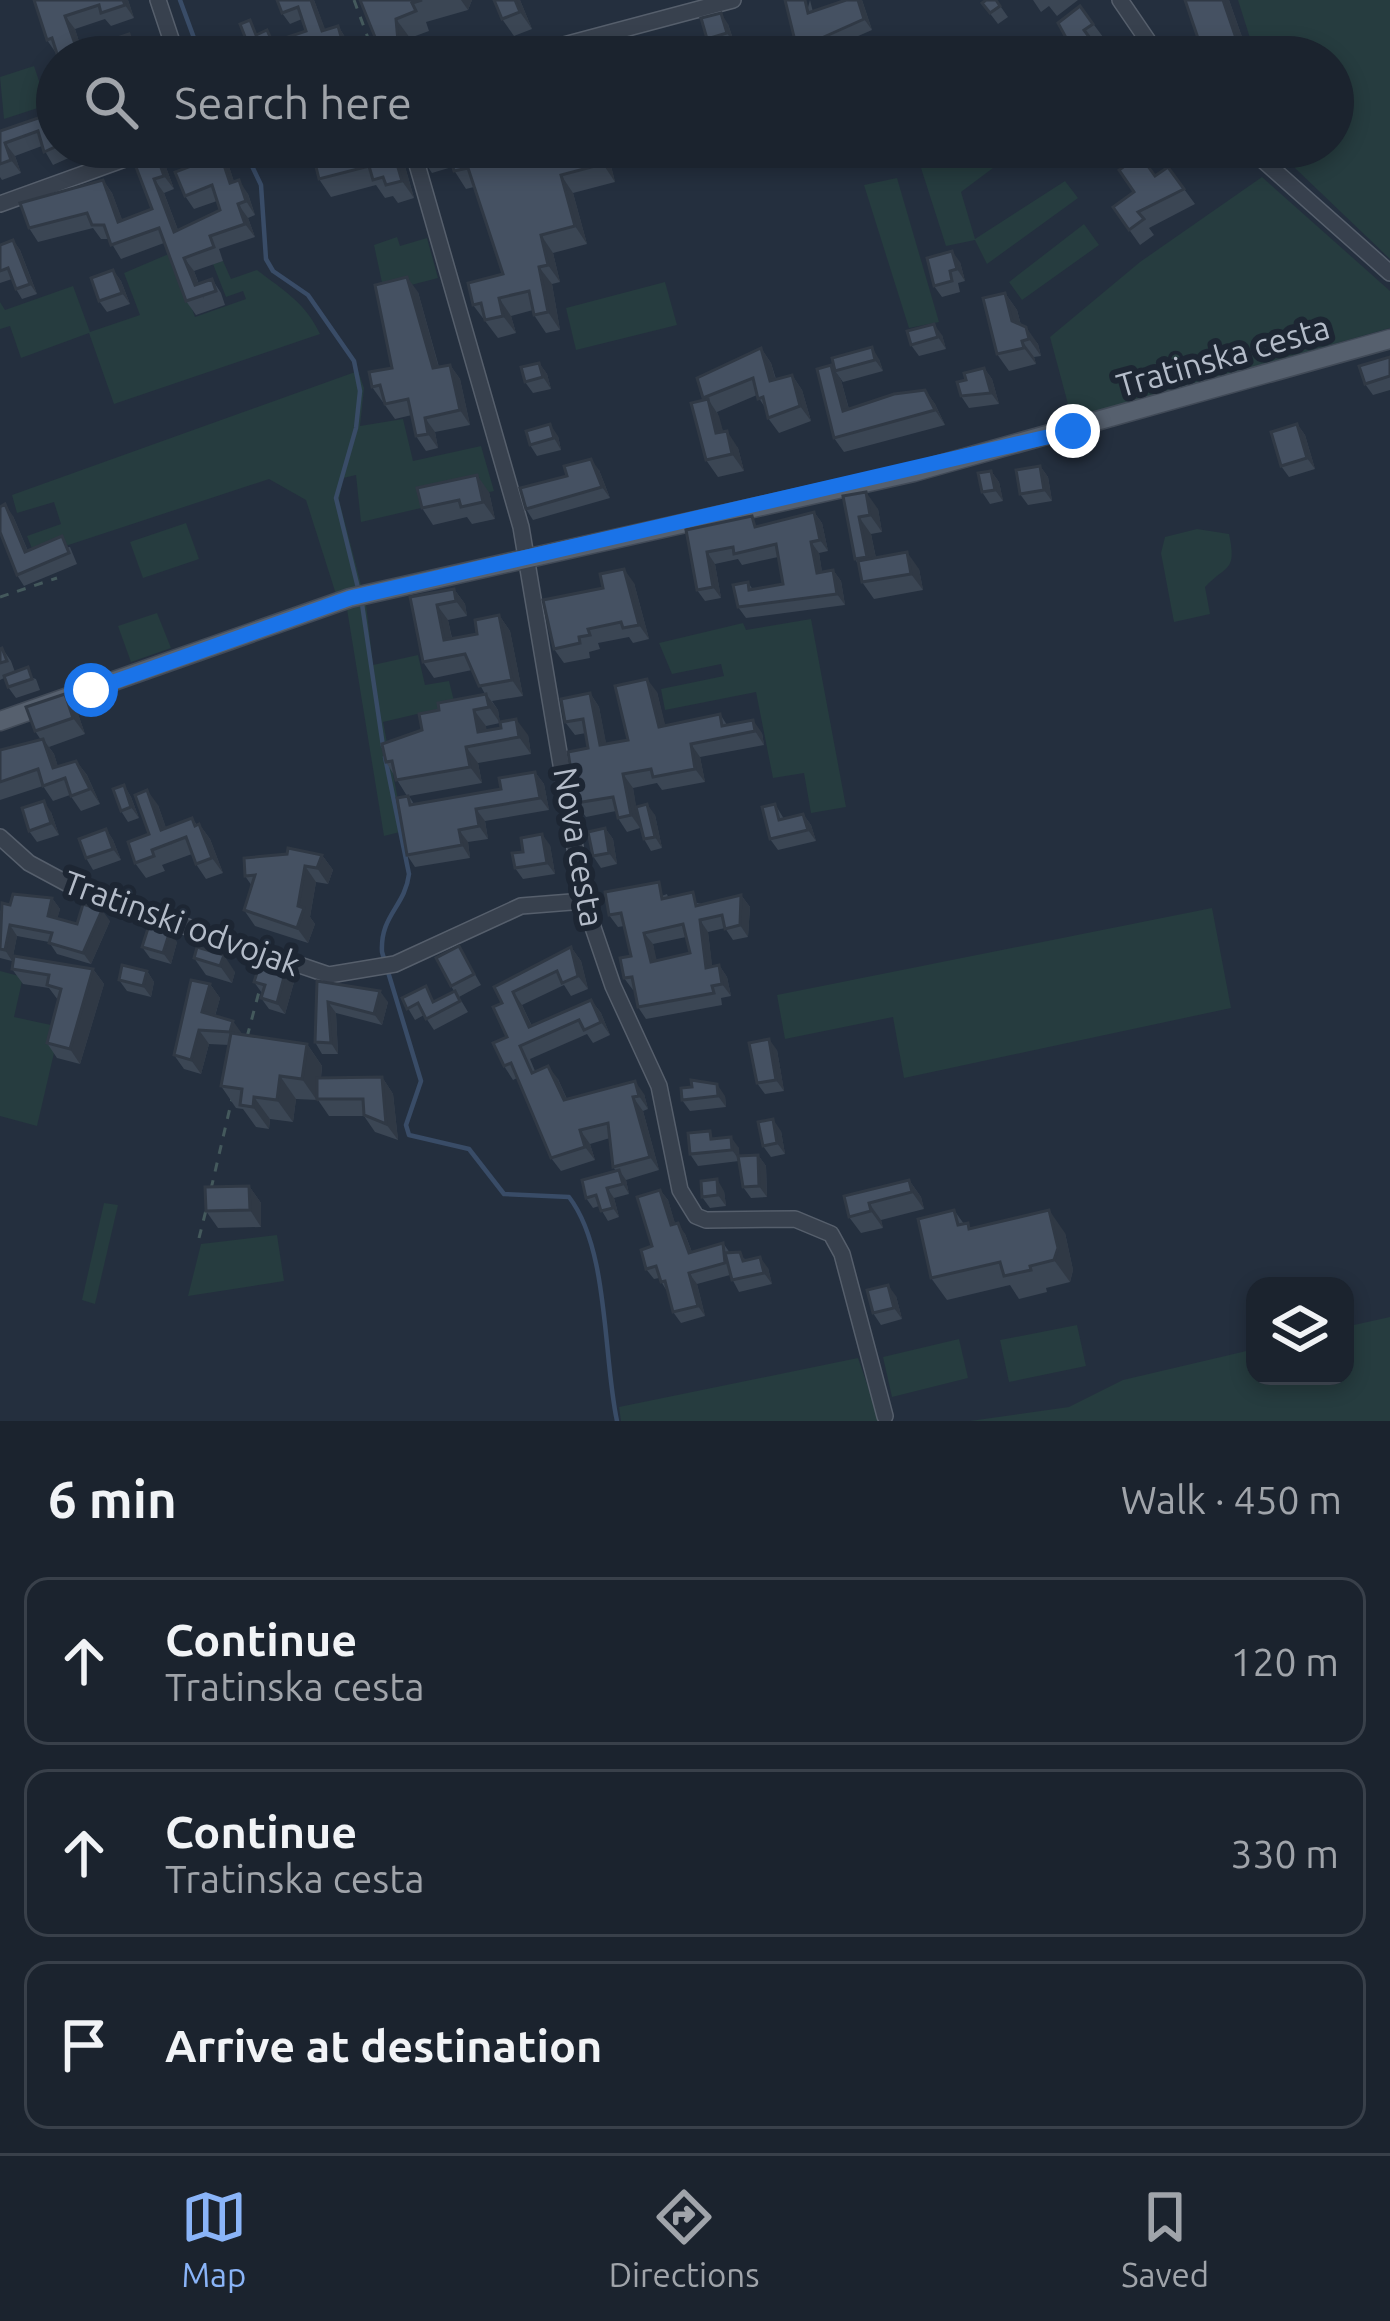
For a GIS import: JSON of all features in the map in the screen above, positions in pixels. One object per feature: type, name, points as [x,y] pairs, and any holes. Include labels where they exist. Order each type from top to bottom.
[{"type":"main road","name":"Tratinska cesta","points":[[0,721],[350,598],[959,460],[1390,339]]},
{"type":"street","points":[[158,0],[171,36]]},
{"type":"street","points":[[598,36],[733,0]]},
{"type":"street","points":[[1120,0],[1145,36]]},
{"type":"street","points":[[0,205],[101,168]]},
{"type":"street","name":"Nova cesta","points":[[418,168],[528,558],[584,901],[613,986],[659,1086],[686,1204],[706,1220],[795,1220],[831,1234],[842,1254],[885,1416]]},
{"type":"street","points":[[1272,168],[1390,273]]},
{"type":"street","name":"Tratinski odvojak","points":[[0,837],[28,863],[81,891],[329,975],[395,964],[521,906],[584,901]]},
{"type":"path","points":[[354,0],[367,36]]},
{"type":"path","points":[[0,597],[57,578]]},
{"type":"path","points":[[246,1040],[270,958]]},
{"type":"path","points":[[199,1238],[235,1085]]},
{"type":"green space","points":[[1238,0],[1390,0],[1390,259],[1295,168],[1354,168],[1354,36],[1249,36]]},
{"type":"green space","points":[[34,66],[36,109],[4,119],[0,77]]},
{"type":"green space","points":[[921,168],[993,168],[961,192],[975,239],[1065,181],[1078,198],[987,264],[975,240],[946,246]]},
{"type":"green space","points":[[1262,177],[1390,291],[1390,328],[1072,419],[1050,337],[1140,262]]},
{"type":"green space","points":[[897,178],[939,322],[909,328],[864,185]]},
{"type":"green space","points":[[1084,224],[1099,245],[1022,300],[1009,282]]},
{"type":"green space","points":[[397,237],[400,246],[427,238],[438,278],[384,292],[374,245]]},
{"type":"green space","points":[[171,253],[195,317],[246,299],[243,291],[226,297],[213,264],[223,261],[231,279],[257,270],[276,284],[301,305],[320,334],[114,404],[89,333],[21,358],[10,326],[0,329],[0,302],[5,310],[73,286],[90,332],[140,315],[124,273]]},
{"type":"green space","points":[[665,282],[677,325],[576,350],[566,308]]},
{"type":"green space","points":[[358,371],[364,388],[360,426],[403,419],[413,461],[481,446],[494,491],[361,522],[356,475],[343,478],[339,500],[366,604],[373,665],[418,655],[425,685],[449,681],[455,705],[383,722],[404,831],[384,836],[347,609],[341,610],[306,500],[269,479],[35,556],[27,536],[61,524],[54,502],[17,513],[12,495]]},
{"type":"green space","points":[[186,523],[199,559],[143,578],[130,542]]},
{"type":"green space","points":[[1197,529],[1229,534],[1231,561],[1205,587],[1210,614],[1174,622],[1161,553],[1165,537]]},
{"type":"green space","points":[[157,613],[171,648],[131,662],[118,626]]},
{"type":"green space","points":[[811,619],[846,807],[811,813],[804,773],[773,778],[756,692],[665,710],[661,689],[724,676],[721,664],[672,674],[659,643],[743,623],[746,630]]},
{"type":"green space","points":[[1212,908],[1231,1008],[904,1078],[893,1017],[785,1039],[777,995]]},
{"type":"green space","points":[[0,971],[23,977],[14,1017],[60,1027],[37,1126],[0,1116]]},
{"type":"green space","points":[[104,1203],[118,1205],[95,1304],[82,1300]]},
{"type":"green space","points":[[277,1235],[284,1281],[188,1296],[201,1244]]},
{"type":"green space","points":[[1390,1317],[1390,1421],[970,1421],[1069,1407],[1123,1380],[1246,1351],[1246,1385],[1354,1385],[1354,1325]]},
{"type":"green space","points":[[1077,1325],[1086,1366],[1009,1382],[1000,1340]]},
{"type":"green space","points":[[959,1339],[968,1378],[892,1397],[883,1357]]},
{"type":"green space","points":[[858,1358],[880,1421],[621,1421],[619,1407]]},
{"type":"building","points":[[34,0],[123,0],[125,5],[101,13],[99,5],[65,16],[72,36],[46,36]]},
{"type":"building","points":[[277,0],[311,0],[322,31],[338,26],[341,36],[291,36],[306,31],[298,7],[282,13]]},
{"type":"building","points":[[360,0],[422,0],[412,3],[416,11],[396,19],[398,36],[375,36]]},
{"type":"building","points":[[494,0],[515,0],[520,12],[502,19]]},
{"type":"building","points":[[785,0],[805,0],[808,13],[858,0],[864,19],[826,36],[794,36]]},
{"type":"building","points":[[996,0],[1000,6],[990,13],[982,3]]},
{"type":"building","points":[[1185,0],[1223,0],[1235,36],[1197,36]]},
{"type":"building","points":[[1080,6],[1093,24],[1084,30],[1088,36],[1065,36],[1058,23]]},
{"type":"building","points":[[721,13],[727,33],[706,36],[701,18]]},
{"type":"building","points":[[250,20],[256,35],[267,30],[270,36],[245,36],[240,24]]},
{"type":"building","points":[[36,119],[36,132],[5,143],[11,160],[0,164],[0,131]]},
{"type":"building","points":[[136,168],[161,168],[164,176],[154,179],[174,232],[220,210],[212,185],[185,196],[175,172],[225,168],[230,183],[239,180],[246,201],[238,204],[245,224],[210,236],[214,247],[184,258],[195,285],[212,279],[216,291],[186,301],[159,228],[111,245],[104,225],[92,225],[87,213],[29,228],[20,203],[103,180],[118,222],[152,209]]},
{"type":"building","points":[[316,168],[361,168],[319,179]]},
{"type":"building","points":[[370,168],[398,168],[402,181],[386,185],[383,177],[373,180]]},
{"type":"building","points":[[468,168],[588,168],[561,175],[575,226],[541,235],[548,265],[539,267],[548,312],[534,315],[529,291],[499,298],[503,316],[485,320],[481,303],[473,305],[468,283],[503,274]]},
{"type":"building","points":[[1149,168],[1155,176],[1169,168],[1184,189],[1138,212],[1144,219],[1129,230],[1113,207],[1134,192],[1119,170]]},
{"type":"building","points":[[13,240],[30,284],[16,289],[8,268],[0,271],[0,245]]},
{"type":"building","points":[[952,251],[957,269],[950,271],[952,281],[934,286],[927,258]]},
{"type":"building","points":[[113,270],[122,293],[99,301],[91,278]]},
{"type":"building","points":[[407,277],[433,368],[450,365],[460,410],[425,418],[428,434],[416,436],[408,399],[385,404],[380,385],[372,387],[369,372],[392,368],[375,285]]},
{"type":"building","points":[[1005,293],[1012,321],[1026,327],[1029,339],[1022,341],[1024,348],[997,354],[983,298]]},
{"type":"building","points":[[934,324],[938,337],[911,345],[907,331]]},
{"type":"building","points":[[872,347],[875,360],[835,371],[832,358]]},
{"type":"building","points":[[761,348],[770,381],[792,375],[800,406],[768,418],[753,378],[703,398],[697,378]]},
{"type":"building","points":[[1390,357],[1390,376],[1365,384],[1359,366]]},
{"type":"building","points":[[539,363],[543,377],[525,382],[521,367]]},
{"type":"building","points":[[831,365],[843,411],[894,394],[925,390],[935,410],[834,438],[817,369]]},
{"type":"building","points":[[984,368],[991,393],[961,396],[957,382],[966,380],[964,373]]},
{"type":"building","points":[[708,399],[716,433],[727,431],[732,454],[706,460],[691,403]]},
{"type":"building","points":[[550,424],[554,438],[530,445],[526,431]]},
{"type":"building","points":[[1297,424],[1307,458],[1281,466],[1271,432]]},
{"type":"building","points":[[591,459],[602,487],[526,509],[520,488],[567,476],[564,466]]},
{"type":"building","points":[[1040,466],[1044,490],[1020,494],[1016,470]]},
{"type":"building","points":[[991,471],[995,490],[982,492],[978,473]]},
{"type":"building","points":[[477,475],[483,502],[461,507],[459,500],[422,508],[417,488]]},
{"type":"building","points":[[866,492],[870,515],[859,517],[867,557],[855,559],[843,496]]},
{"type":"building","points":[[5,504],[25,552],[62,536],[69,553],[17,575],[0,532],[0,507]]},
{"type":"building","points":[[814,512],[820,540],[811,542],[817,573],[833,570],[837,594],[738,607],[733,585],[748,582],[749,590],[783,584],[776,544],[734,554],[733,547],[707,552],[713,587],[697,590],[686,530],[752,516],[755,527]]},
{"type":"building","points":[[907,552],[911,574],[862,582],[858,561]]},
{"type":"building","points":[[624,569],[639,625],[623,628],[621,622],[588,629],[590,635],[579,637],[580,643],[554,649],[543,600],[603,588],[600,574]]},
{"type":"building","points":[[454,589],[456,601],[437,605],[444,640],[477,634],[475,620],[499,615],[512,680],[479,686],[465,654],[423,662],[410,597]]},
{"type":"building","points":[[28,667],[32,679],[8,687],[4,676]]},
{"type":"building","points":[[647,679],[659,727],[720,714],[722,726],[753,720],[755,731],[691,744],[695,769],[653,777],[651,769],[623,774],[631,815],[618,818],[613,797],[576,803],[568,752],[588,748],[583,719],[565,722],[561,699],[590,693],[600,745],[628,740],[615,686]]},
{"type":"building","points":[[65,694],[73,718],[35,731],[26,707]]},
{"type":"building","points":[[486,694],[489,707],[474,710],[478,732],[501,728],[500,722],[516,719],[519,737],[466,747],[470,767],[396,780],[382,744],[422,730],[419,714],[439,710],[438,703]]},
{"type":"building","points":[[43,739],[53,768],[76,761],[90,789],[71,796],[65,778],[43,786],[38,769],[0,782],[0,750]]},
{"type":"building","points":[[535,772],[540,798],[476,809],[479,826],[459,830],[462,845],[407,855],[397,798],[408,796],[410,805],[501,789],[499,778]]},
{"type":"building","points":[[124,785],[131,807],[121,811],[113,789]]},
{"type":"building","points":[[147,790],[161,830],[192,818],[212,858],[196,864],[186,837],[152,850],[154,856],[135,863],[128,842],[149,834],[135,795]]},
{"type":"building","points":[[44,801],[51,823],[29,831],[22,808]]},
{"type":"building","points":[[647,804],[655,837],[644,839],[636,807]]},
{"type":"building","points":[[775,804],[779,820],[803,814],[808,830],[770,839],[762,807]]},
{"type":"building","points":[[605,828],[609,853],[593,856],[588,832]]},
{"type":"building","points":[[106,829],[113,849],[86,858],[79,839]]},
{"type":"building","points":[[542,834],[547,863],[515,868],[512,853],[523,852],[521,838]]},
{"type":"building","points":[[288,848],[322,855],[317,868],[305,866],[298,906],[304,908],[297,928],[244,910],[255,875],[245,876],[244,858],[287,854]]},
{"type":"building","points":[[659,882],[662,899],[693,892],[696,906],[741,895],[740,925],[725,929],[722,915],[700,920],[706,968],[719,965],[722,984],[712,986],[714,993],[638,1007],[632,977],[624,978],[620,958],[631,956],[621,913],[609,915],[605,892]],"holes":[[[683,924],[690,953],[651,962],[644,933]]]},
{"type":"building","points":[[13,894],[52,898],[48,916],[77,924],[83,904],[102,910],[83,953],[49,943],[52,933],[10,925],[5,950],[0,949],[2,903],[10,905]]},
{"type":"building","points":[[149,925],[170,931],[163,953],[142,947]]},
{"type":"building","points":[[459,946],[474,974],[451,986],[436,958]]},
{"type":"building","points":[[197,947],[224,955],[220,966],[194,958]]},
{"type":"building","points":[[571,947],[578,976],[562,983],[557,971],[513,992],[529,1027],[591,1000],[601,1022],[584,1030],[579,1020],[520,1046],[532,1073],[548,1066],[564,1100],[635,1081],[639,1096],[633,1097],[650,1157],[613,1167],[608,1123],[580,1130],[585,1147],[551,1158],[511,1063],[504,1066],[493,1043],[507,1037],[493,1007],[502,1003],[494,987]]},
{"type":"building","points":[[14,956],[93,969],[70,1049],[47,1043],[61,989],[47,985],[49,975],[12,969]]},
{"type":"building","points":[[260,963],[286,970],[277,1003],[261,998],[265,985],[254,982]]},
{"type":"building","points":[[122,965],[147,971],[143,986],[119,980]]},
{"type":"building","points":[[191,980],[210,984],[202,1012],[233,1021],[230,1032],[199,1030],[191,1060],[174,1055]]},
{"type":"building","points":[[317,981],[380,991],[374,1014],[328,1002],[331,1043],[315,1042]]},
{"type":"building","points":[[426,986],[433,1002],[455,991],[460,1001],[426,1019],[418,1003],[407,1009],[402,998]]},
{"type":"building","points":[[231,1033],[307,1044],[302,1079],[280,1076],[277,1100],[254,1097],[253,1107],[240,1105],[242,1089],[221,1086]]},
{"type":"building","points":[[769,1039],[776,1080],[757,1083],[749,1043]]},
{"type":"building","points":[[382,1077],[386,1124],[364,1115],[363,1099],[317,1099],[317,1078]]},
{"type":"building","points":[[691,1080],[717,1084],[718,1096],[682,1100],[681,1088],[692,1087]]},
{"type":"building","points":[[773,1119],[777,1143],[763,1146],[758,1122]]},
{"type":"building","points":[[710,1131],[711,1139],[731,1137],[732,1150],[690,1154],[688,1133]]},
{"type":"building","points":[[758,1155],[759,1186],[743,1187],[738,1156]]},
{"type":"building","points":[[619,1170],[623,1184],[607,1188],[613,1208],[601,1211],[596,1195],[586,1198],[582,1180]]},
{"type":"building","points":[[717,1179],[718,1195],[702,1197],[701,1181]]},
{"type":"building","points":[[909,1180],[912,1192],[869,1203],[871,1211],[849,1217],[844,1196]]},
{"type":"building","points":[[249,1186],[250,1210],[206,1211],[205,1187]]},
{"type":"building","points":[[660,1190],[671,1225],[678,1223],[689,1253],[723,1243],[725,1263],[689,1273],[698,1306],[673,1312],[665,1281],[661,1282],[656,1266],[646,1269],[641,1250],[652,1246],[637,1197]]},
{"type":"building","points":[[954,1210],[958,1225],[968,1223],[969,1229],[1049,1210],[1058,1248],[1054,1260],[1004,1276],[1000,1262],[931,1278],[918,1219]]},
{"type":"building","points":[[740,1252],[743,1261],[760,1257],[764,1273],[732,1280],[725,1253]]},
{"type":"building","points":[[888,1285],[894,1308],[873,1313],[867,1290]]},
{"type":"waterway","points":[[180,0],[193,36]]},
{"type":"waterway","points":[[253,168],[261,185],[266,259],[273,271],[308,295],[354,361],[360,391],[356,428],[336,498],[359,592]]},
{"type":"waterway","points":[[362,604],[383,746]]},
{"type":"waterway","points":[[385,757],[409,874],[382,939],[421,1081],[406,1125],[409,1135],[469,1149],[504,1194],[569,1197],[582,1219],[598,1274],[617,1421]]},
{"type":"route","points":[[91,690],[350,598],[748,511],[1073,431]]}]
